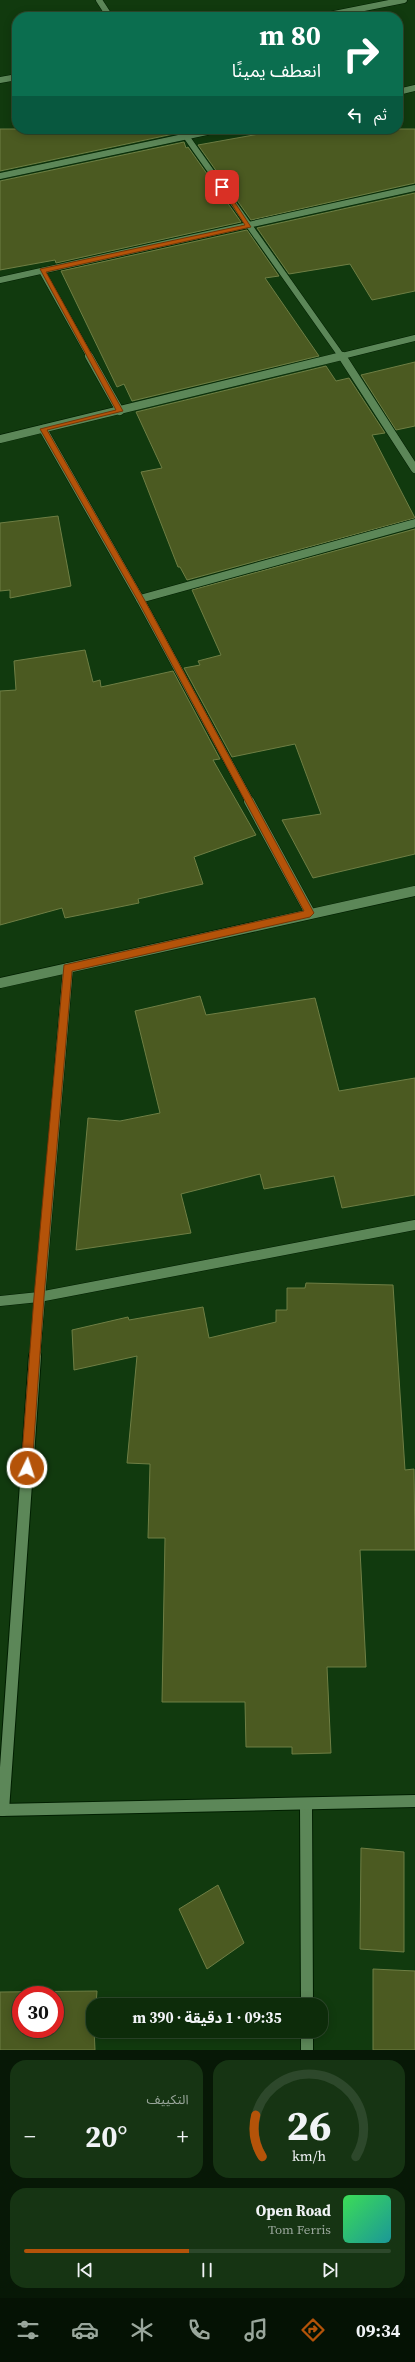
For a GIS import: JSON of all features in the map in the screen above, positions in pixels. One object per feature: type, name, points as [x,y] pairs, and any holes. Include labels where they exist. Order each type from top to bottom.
[{"type":"street","points":[[99,0],[107,12]]},
{"type":"street","points":[[343,12],[404,0]]},
{"type":"street","points":[[0,80],[12,78]]},
{"type":"street","points":[[403,91],[415,88]]},
{"type":"street","points":[[0,176],[196,134]]},
{"type":"street","points":[[186,136],[342,356],[415,470]]},
{"type":"street","points":[[0,280],[415,188]]},
{"type":"street","points":[[42,271],[120,411]]},
{"type":"street","points":[[0,439],[415,338]]},
{"type":"street","points":[[43,429],[140,599],[310,913]]},
{"type":"street","points":[[140,599],[415,523]]},
{"type":"street","points":[[0,983],[415,890]]},
{"type":"street","points":[[68,968],[39,1297],[1,1810],[306,1805],[415,1801]]},
{"type":"street","points":[[0,1301],[39,1297],[415,1225]]},
{"type":"street","points":[[306,1805],[307,1998]]},
{"type":"street","points":[[307,2038],[307,2050]]},
{"type":"building","points":[[0,129],[12,129],[12,134],[173,134],[0,171]]},
{"type":"building","points":[[403,129],[415,129],[415,183],[251,220],[198,145],[259,134],[403,134]]},
{"type":"building","points":[[184,142],[186,148],[188,147],[241,222],[56,263],[55,260],[0,270],[0,181]]},
{"type":"building","points":[[415,193],[415,291],[372,300],[350,264],[289,274],[257,228]]},
{"type":"building","points":[[247,230],[279,276],[265,278],[319,356],[132,401],[124,384],[117,387],[61,271]]},
{"type":"building","points":[[415,362],[415,426],[396,430],[361,375]]},
{"type":"building","points":[[326,366],[336,381],[349,378],[385,433],[372,435],[415,518],[187,580],[180,567],[178,567],[141,472],[162,468],[136,412]]},
{"type":"building","points":[[58,516],[71,586],[10,598],[10,590],[0,591],[0,523]]},
{"type":"building","points":[[415,529],[415,854],[313,878],[282,820],[321,814],[295,744],[232,757],[184,668],[200,665],[198,661],[221,655],[192,590]]},
{"type":"building","points":[[85,650],[93,682],[100,680],[101,687],[173,671],[220,759],[213,760],[256,835],[194,857],[203,884],[138,899],[139,903],[65,918],[62,908],[0,925],[0,691],[16,690],[14,661]]},
{"type":"building","points":[[200,996],[206,1015],[315,998],[339,1091],[415,1078],[415,1195],[342,1208],[334,1176],[264,1189],[260,1174],[181,1194],[191,1233],[76,1250],[88,1118],[120,1121],[160,1113],[135,1011]]},
{"type":"building","points":[[306,1283],[393,1285],[405,1470],[414,1469],[415,1550],[360,1550],[366,1667],[327,1667],[331,1753],[292,1754],[292,1747],[246,1747],[245,1702],[162,1702],[165,1538],[148,1538],[150,1464],[127,1463],[137,1356],[74,1370],[72,1330],[128,1317],[129,1320],[203,1307],[209,1338],[276,1322],[276,1310],[287,1310],[287,1288],[305,1288]]},
{"type":"building","points":[[361,1848],[404,1852],[404,1952],[360,1949]]},
{"type":"building","points":[[218,1885],[244,1943],[207,1969],[179,1909]]},
{"type":"building","points":[[373,1969],[415,1971],[415,2050],[373,2050]]},
{"type":"building","points":[[64,1991],[97,1991],[96,1998],[86,1998],[86,2038],[94,2038],[95,2050],[0,2050],[0,1992],[12,1992],[12,2038],[64,2038]]},
{"type":"route","points":[[27,1468],[39,1297],[68,968],[310,913],[140,599],[43,429],[120,411],[42,271],[249,226],[222,187]]}]
